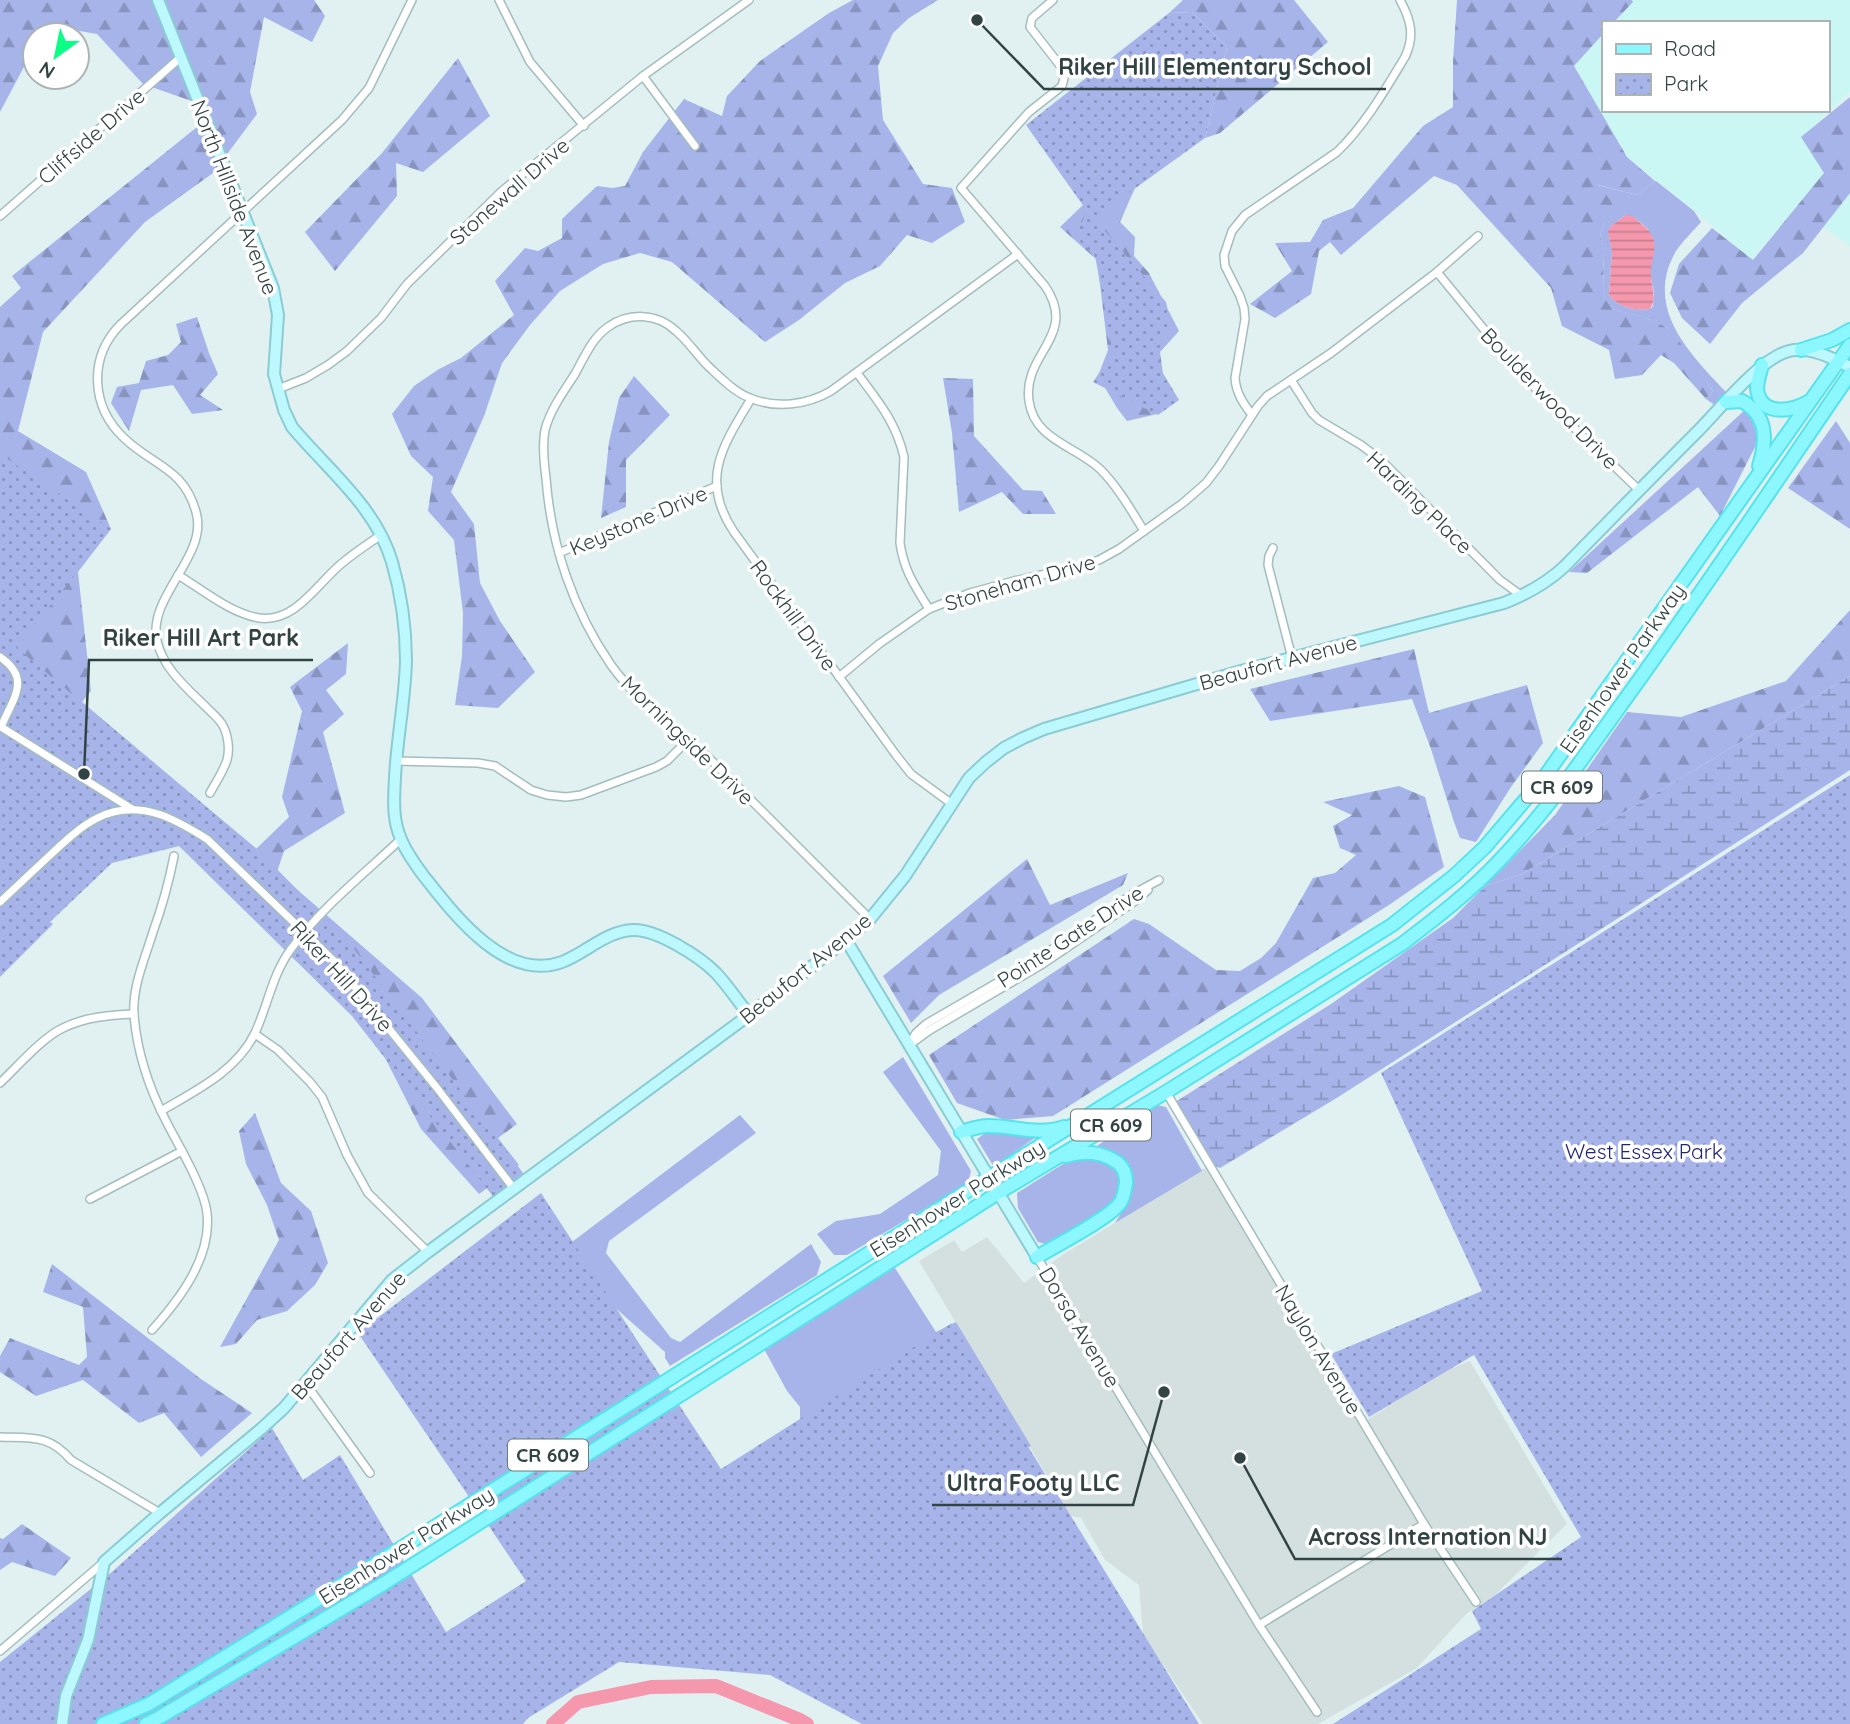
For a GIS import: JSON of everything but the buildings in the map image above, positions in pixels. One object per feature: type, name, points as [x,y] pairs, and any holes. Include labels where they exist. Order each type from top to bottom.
[{"type":"main road","points":[[1801,350],[1832,340],[1850,330]]},
{"type":"main road","name":"Eisenhower Parkway","points":[[103,1724],[149,1704],[362,1573],[1392,925],[1454,876],[1492,838],[1543,779],[1809,402],[1844,364],[1850,345]]},
{"type":"main road","points":[[1762,365],[1757,385],[1758,397],[1766,405],[1779,410],[1796,409],[1809,402]]},
{"type":"main road","name":"Eisenhower Parkway","points":[[146,1724],[394,1577],[1055,1158],[1402,944],[1467,892],[1530,827],[1679,623],[1850,374]]},
{"type":"main road","points":[[1726,402],[1742,401],[1748,404],[1763,425],[1763,452],[1755,479]]},
{"type":"main road","points":[[961,1132],[975,1127],[991,1126],[1035,1132],[1056,1130],[1077,1123]]},
{"type":"main road","points":[[1037,1257],[1111,1213],[1121,1203],[1125,1188],[1126,1175],[1122,1166],[1111,1158],[1098,1153],[1079,1153],[1055,1158]]},
{"type":"street","name":"North Hillside Avenue","points":[[158,0],[273,288],[278,315],[274,374],[284,410],[292,427],[373,519],[392,563],[404,626],[406,663],[393,804],[396,824],[410,856],[451,910],[481,940],[507,957],[535,965],[550,965],[564,961],[624,931],[636,929],[650,932],[687,951],[715,972],[749,1015]]},
{"type":"street","points":[[210,793],[227,759],[226,735],[221,724],[166,663],[157,640],[156,629],[158,615],[195,541],[199,527],[190,493],[162,465],[124,439],[112,424],[99,396],[98,366],[115,331],[342,120],[360,100],[369,88],[412,0]]},
{"type":"street","points":[[499,0],[530,62],[583,126]]},
{"type":"street","points":[[504,10],[511,0]]},
{"type":"street","name":"Stonewall Drive","points":[[278,389],[306,378],[347,351],[381,318],[407,284],[502,191],[643,76],[749,0]]},
{"type":"street","points":[[1053,0],[1032,18],[1030,27],[1062,68],[1065,74],[1062,86],[1029,112],[961,188],[1054,300],[1057,317],[1053,334],[1029,379],[1028,397],[1032,414],[1051,438],[1100,469],[1122,496],[1144,531]]},
{"type":"street","points":[[1252,415],[1236,388],[1235,378],[1245,319],[1240,296],[1225,266],[1226,243],[1245,215],[1337,152],[1367,118],[1410,47],[1411,23],[1400,0]]},
{"type":"street","name":"Cliffside Drive","points":[[1,214],[181,57]]},
{"type":"street","points":[[643,76],[695,146]]},
{"type":"street","name":"Stoneham Drive","points":[[839,677],[879,644],[929,609],[970,593],[1077,567],[1099,560],[1119,549],[1206,483],[1267,396],[1331,353],[1437,272],[1478,236]]},
{"type":"street","name":"Morningside Drive","points":[[870,919],[689,739],[627,686],[611,665],[592,634],[562,568],[548,508],[545,430],[554,408],[595,340],[607,328],[621,320],[638,316],[665,323],[735,389],[751,399],[783,404],[818,398],[831,391],[1018,254]]},
{"type":"street","name":"Boulderwood Drive","points":[[1437,272],[1514,366],[1639,490]]},
{"type":"street","points":[[1801,350],[1821,354],[1844,364]]},
{"type":"street","name":"Beaufort Avenue","points":[[0,1651],[284,1408],[391,1280],[749,1015],[870,919],[905,876],[969,778],[1004,748],[1023,738],[1070,722],[1241,671],[1504,603],[1522,596],[1558,572],[1762,365],[1780,355],[1801,350]]},
{"type":"street","points":[[857,373],[886,410],[901,444],[904,457],[900,543],[902,556],[906,571],[929,609]]},
{"type":"street","name":"Harding Place","points":[[1291,380],[1312,413],[1381,460],[1500,580],[1522,596]]},
{"type":"street","name":"Rockhill Drive","points":[[751,399],[724,444],[719,462],[717,486],[721,508],[729,524],[911,774],[952,804]]},
{"type":"street","name":"Keystone Drive","points":[[559,553],[717,486]]},
{"type":"street","points":[[178,575],[229,607],[257,617],[270,618],[284,615],[301,604],[341,564],[381,535]]},
{"type":"street","points":[[1273,548],[1268,565],[1292,658]]},
{"type":"street","name":"Riker Hill Drive","points":[[0,657],[10,664],[18,675],[18,686],[1,727],[132,809]]},
{"type":"street","points":[[396,761],[478,763],[495,766],[531,790],[566,797],[656,767],[667,761],[689,739]]},
{"type":"street","name":"Riker Hill Drive","points":[[0,902],[92,819],[132,809],[159,814],[188,827],[207,839],[334,961],[438,1088],[514,1189]]},
{"type":"street","points":[[161,1111],[216,1077],[243,1051],[255,1034],[277,972],[289,951],[304,932],[401,839]]},
{"type":"street","points":[[152,1330],[168,1312],[191,1277],[206,1239],[207,1210],[202,1194],[161,1111],[145,1069],[139,1050],[134,1014],[139,975],[164,898],[174,856]]},
{"type":"street","name":"Pointe Gate Drive","points":[[1159,880],[1138,899],[1041,965],[909,1045],[916,1033],[926,1024],[1038,960],[1133,894],[1159,880]]},
{"type":"street","name":"Dorsa Avenue","points":[[846,940],[1259,1625],[1317,1712]]},
{"type":"street","points":[[0,1083],[61,1028],[95,1017],[134,1014]]},
{"type":"street","points":[[255,1034],[286,1058],[310,1082],[326,1104],[347,1155],[368,1192],[428,1252]]},
{"type":"street","name":"Naylon Avenue","points":[[1166,1092],[1424,1524],[1476,1602]]},
{"type":"street","points":[[90,1199],[182,1151]]},
{"type":"street","points":[[306,1384],[370,1473]]},
{"type":"street","points":[[0,1437],[43,1439],[63,1450],[71,1460],[160,1513]]},
{"type":"street","points":[[1259,1625],[1424,1524]]},
{"type":"street","points":[[62,1724],[66,1696],[88,1640],[104,1562]]},
{"type":"shaded area","points":[[1634,0],[1850,0],[1850,92],[1829,112],[1829,21],[1615,21]]},
{"type":"shaded area","points":[[1602,35],[1602,112],[1829,112],[1802,137],[1824,173],[1752,260],[1627,157],[1574,66]]},
{"type":"shaded area","points":[[1850,193],[1850,246],[1823,227]]},
{"type":"shaded area","points":[[1626,215],[1636,219],[1653,238],[1651,277],[1654,298],[1650,309],[1627,307],[1617,303],[1609,295],[1612,252],[1608,231]]},
{"type":"shaded area","points":[[1210,1165],[1364,1422],[1440,1373],[1470,1361],[1567,1524],[1494,1596],[1466,1614],[1417,1668],[1318,1724],[1203,1724],[1143,1635],[1139,1585],[1105,1560],[1081,1518],[1029,1506],[1047,1476],[919,1261],[954,1240],[962,1252],[987,1237],[1024,1283],[1062,1255]]},
{"type":"green space","points":[[0,0],[314,0],[325,16],[312,42],[264,17],[250,92],[257,114],[213,173],[145,222],[43,332],[18,431],[86,472],[111,529],[78,572],[91,691],[82,702],[256,849],[289,817],[282,797],[302,711],[290,687],[348,643],[346,674],[326,690],[344,714],[323,732],[345,813],[284,851],[277,872],[422,998],[517,1124],[498,1138],[519,1165],[479,1194],[421,1129],[361,1010],[179,846],[87,849],[0,652],[0,307],[21,288],[12,276],[207,119],[200,104],[143,84],[97,34],[91,33],[91,21],[21,21],[21,72],[0,112]]},
{"type":"green space","points":[[853,0],[938,0],[909,18],[893,33],[878,66],[883,120],[923,184],[952,188],[965,222],[932,243],[907,235],[880,266],[845,283],[799,320],[765,342],[672,262],[640,253],[603,264],[560,291],[502,363],[484,416],[451,492],[474,524],[480,583],[500,621],[535,672],[498,708],[455,705],[462,656],[463,613],[454,540],[428,511],[433,477],[411,456],[392,414],[414,386],[461,358],[514,315],[495,281],[525,248],[538,251],[562,238],[562,219],[597,186],[625,186],[643,152],[684,99],[722,116],[727,96],[760,61],[829,13]]},
{"type":"green space","points":[[1183,0],[1294,0],[1328,42],[1220,133],[1205,138],[1227,47],[1192,12],[1169,13]]},
{"type":"green space","points":[[1457,0],[1632,0],[1615,21],[1602,21],[1602,35],[1574,66],[1627,157],[1655,181],[1637,195],[1598,185],[1619,210],[1605,223],[1600,233],[1604,250],[1603,295],[1612,309],[1652,320],[1670,331],[1713,391],[1706,399],[1674,363],[1661,355],[1642,375],[1615,379],[1609,350],[1562,326],[1551,288],[1457,185],[1434,176],[1341,255],[1330,242],[1319,251],[1311,294],[1275,318],[1250,304],[1292,271],[1275,243],[1310,242],[1323,220],[1353,208],[1423,126],[1453,107]]},
{"type":"green space","points":[[1192,12],[1227,47],[1205,138],[1094,218],[1166,302],[1171,326],[1154,358],[1179,400],[1158,415],[1093,382],[1113,352],[1095,256],[1075,237],[1087,211],[1026,125],[1169,13]]},
{"type":"green space","points":[[458,58],[490,116],[423,172],[396,163],[397,196],[335,271],[305,232],[382,153]]},
{"type":"green space","points":[[1850,97],[1850,193],[1803,253],[1742,303],[1710,344],[1682,318],[1670,293],[1679,264],[1712,228],[1753,260],[1824,173],[1801,137]]},
{"type":"green space","points":[[1656,181],[1694,211],[1701,222],[1676,251],[1667,272],[1665,292],[1675,329],[1699,362],[1727,393],[1716,406],[1706,399],[1713,391],[1666,327],[1612,309],[1603,295],[1604,251],[1600,233],[1605,223],[1597,185],[1637,195]],"holes":[[[1626,215],[1635,218],[1648,229],[1650,274],[1654,293],[1653,306],[1650,309],[1627,307],[1617,303],[1609,295],[1611,226]]]},
{"type":"green space","points":[[1135,188],[1120,222],[1135,237],[1134,256],[1149,273],[1179,331],[1160,352],[1165,389],[1157,414],[1127,421],[1098,376],[1108,350],[1097,260],[1060,227],[1085,203]]},
{"type":"green space","points":[[197,317],[218,374],[200,395],[223,410],[192,414],[173,385],[141,390],[129,431],[111,403],[117,387],[139,383],[146,361],[168,355],[181,342],[176,324]]},
{"type":"green space","points":[[634,376],[670,415],[626,460],[626,507],[601,518],[609,442],[619,398]]},
{"type":"green space","points":[[943,378],[973,379],[974,436],[1023,490],[1042,491],[1056,514],[1023,514],[1002,492],[959,512],[952,433]]},
{"type":"green space","points":[[1747,408],[1759,439],[1720,516],[1698,487],[1587,573],[1569,572]]},
{"type":"green space","points":[[1836,421],[1850,443],[1850,529],[1788,488]]},
{"type":"green space","points":[[0,454],[111,529],[17,648],[257,849],[349,942],[526,1177],[495,1199],[352,1016],[179,846],[112,863],[50,922],[53,924],[0,977]]},
{"type":"green space","points":[[1850,610],[1850,676],[1522,874],[1485,886],[1555,815],[1627,712],[1681,717],[1786,681]]},
{"type":"green space","points":[[1414,649],[1429,713],[1527,685],[1543,743],[1476,842],[1460,838],[1412,699],[1270,721],[1250,689]]},
{"type":"green space","points":[[1850,676],[1850,770],[1335,1099],[1220,1168],[1207,1163],[1172,1104],[1331,1004],[1453,918],[1485,886],[1522,874]]},
{"type":"green space","name":"West Essex Park","points":[[1850,775],[1850,1724],[1333,1724],[1481,1629],[1472,1611],[1581,1537],[1474,1355],[1369,1417],[1331,1354],[1482,1291],[1381,1073]]},
{"type":"green space","points":[[1399,786],[1425,797],[1444,867],[1389,905],[1053,1116],[1005,1120],[957,1103],[929,1055],[1134,919],[1149,924],[1216,970],[1240,971],[1261,958],[1276,943],[1313,878],[1335,873],[1356,855],[1340,848],[1333,826],[1352,815],[1323,802]]},
{"type":"green space","points":[[1027,859],[1050,905],[1128,873],[1123,885],[939,995],[911,1023],[883,976]]},
{"type":"green space","points":[[903,1057],[971,1171],[968,1183],[847,1255],[834,1255],[817,1234],[836,1221],[880,1214],[938,1175],[941,1151],[883,1072]]},
{"type":"green space","points":[[1157,1105],[1166,1107],[1202,1171],[1115,1223],[1127,1204],[1132,1184],[1123,1160],[1097,1146]]},
{"type":"green space","points":[[255,1113],[281,1183],[311,1211],[328,1263],[315,1285],[287,1311],[257,1320],[236,1344],[220,1347],[279,1240],[267,1205],[246,1164],[239,1131]]},
{"type":"green space","points":[[740,1115],[756,1133],[609,1241],[606,1253],[671,1338],[680,1342],[811,1244],[821,1262],[817,1275],[670,1366],[665,1352],[611,1304],[572,1242]]},
{"type":"green space","points":[[987,1132],[1036,1137],[994,1167],[977,1139]]},
{"type":"green space","points":[[1088,1158],[1109,1163],[1120,1174],[1119,1193],[1103,1214],[1050,1245],[1038,1242],[1018,1208],[1017,1193],[1063,1164]]},
{"type":"green space","points":[[541,1193],[721,1469],[952,1323],[1199,1724],[862,1724],[770,1675],[619,1662],[528,1718],[523,1724],[0,1724],[0,1662],[113,1571],[272,1428],[303,1480],[340,1455],[446,1632],[526,1581],[358,1333]]},
{"type":"green space","points":[[52,1264],[201,1379],[252,1413],[201,1457],[164,1413],[139,1423],[83,1380],[36,1396],[0,1372],[0,1356],[10,1338],[79,1365],[87,1357],[83,1307],[43,1292]]},
{"type":"green space","points":[[895,1268],[936,1332],[956,1322],[1031,1446],[938,1489],[800,1424],[800,1407],[787,1391],[763,1347]]},
{"type":"green space","points":[[22,1524],[71,1558],[55,1576],[12,1562],[0,1570],[0,1538],[3,1539]]},
{"type":"waterway","points":[[553,1724],[578,1702],[651,1687],[716,1686],[807,1724]]},
{"type":"place","name":"Riker Hill Elementary School","points":[[977,20]]},
{"type":"place","name":"Riker Hill Art Park","points":[[84,774]]},
{"type":"place","name":"Ultra Footy LLC","points":[[1164,1392]]},
{"type":"place","name":"Across Internation NJ","points":[[1240,1458]]}]
